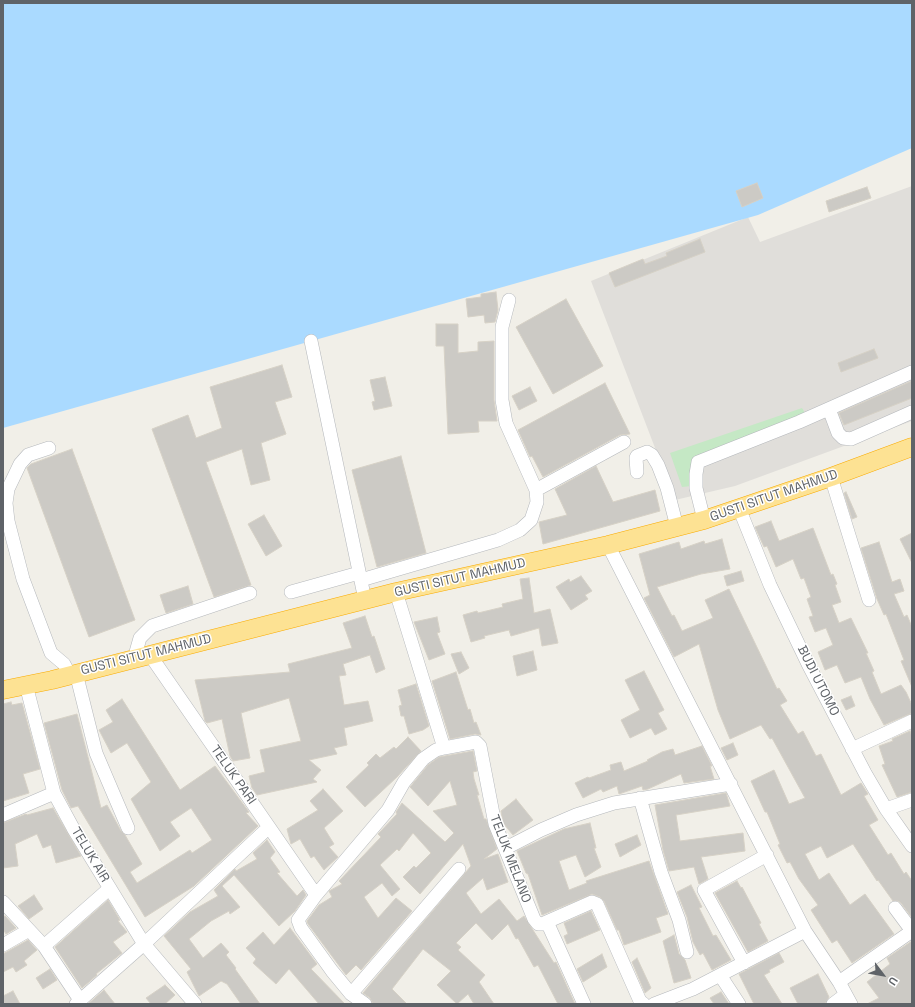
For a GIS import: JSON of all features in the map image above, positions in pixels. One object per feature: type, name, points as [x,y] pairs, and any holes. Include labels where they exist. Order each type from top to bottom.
[{"type":"highway","name":"GUSTI SITUT MAHMUD","points":[[3,690],[142,657],[396,592],[608,545],[704,520],[831,477],[912,447]]},
{"type":"street","points":[[291,592],[360,576],[510,535],[531,520],[537,502],[536,490],[506,423],[503,409],[501,362],[502,327],[509,300]]},
{"type":"street","points":[[312,341],[365,600]]},
{"type":"street","points":[[704,520],[696,488],[698,462],[829,409],[912,372]]},
{"type":"street","points":[[829,409],[838,434],[843,438],[851,439],[912,412]]},
{"type":"street","points":[[536,490],[624,442]]},
{"type":"street","points":[[49,448],[28,455],[20,464],[8,489],[6,503],[8,521],[23,579],[51,653],[73,674],[96,753],[128,828]]},
{"type":"street","points":[[637,472],[637,456],[646,452],[652,455],[658,465],[667,488],[677,527]]},
{"type":"street","points":[[831,477],[869,600]]},
{"type":"street","name":"BUDI UTOMO","points":[[739,508],[770,585],[808,664],[852,749],[886,809],[912,846]]},
{"type":"street","points":[[608,545],[806,931],[839,982],[848,1000],[833,1004]]},
{"type":"street","points":[[365,1004],[351,994],[332,971],[301,928],[298,920],[316,895],[388,810],[404,782],[424,759],[436,750],[444,748],[396,592]]},
{"type":"street","points":[[142,657],[140,638],[152,626],[250,593]]},
{"type":"street","name":"TELUK PARI","points":[[142,657],[269,827],[316,895]]},
{"type":"street","name":"TELUK AIR","points":[[26,685],[54,793],[144,944],[188,1002]]},
{"type":"street","points":[[852,749],[912,721]]},
{"type":"street","name":"TELUK MELANO","points":[[444,748],[478,743],[490,807],[534,919],[538,924],[547,922]]},
{"type":"street","points":[[506,848],[541,830],[576,815],[614,803],[731,784]]},
{"type":"street","points":[[3,815],[54,793]]},
{"type":"street","points":[[640,798],[661,872],[679,920],[687,952]]},
{"type":"street","points":[[886,809],[912,800]]},
{"type":"street","points":[[3,902],[44,946],[78,1002],[144,944],[269,827]]},
{"type":"street","points":[[744,963],[704,890],[767,855]]},
{"type":"street","points":[[351,994],[459,869]]},
{"type":"street","points":[[44,946],[110,888]]},
{"type":"street","points":[[584,1004],[547,922],[592,902],[597,904],[640,1001],[644,1004]]},
{"type":"street","points":[[839,982],[912,931],[895,908]]},
{"type":"street","points":[[3,945],[29,930]]},
{"type":"street","points":[[654,1004],[693,990],[806,931]]},
{"type":"street","points":[[720,975],[739,1004]]},
{"type":"shaded area","points":[[912,186],[912,421],[735,486],[675,500],[591,281],[748,217],[760,242]]},
{"type":"green space","points":[[802,408],[807,416],[695,461],[692,486],[682,487],[670,453]]},
{"type":"water","points":[[3,3],[912,3],[912,148],[758,215],[3,428]]},
{"type":"building","points":[[757,183],[763,198],[742,207],[736,191]]},
{"type":"building","points":[[867,187],[871,198],[829,212],[826,201]]},
{"type":"building","points":[[700,239],[705,252],[615,287],[609,273],[643,259],[645,264],[667,256],[666,253]]},
{"type":"building","points":[[496,292],[498,310],[495,322],[485,323],[484,315],[468,317],[466,299],[481,297],[481,294]]},
{"type":"building","points":[[566,299],[603,366],[553,394],[516,327]]},
{"type":"building","points":[[436,324],[458,324],[458,353],[478,351],[478,342],[494,341],[494,400],[497,421],[478,421],[479,432],[448,434],[444,346],[436,346]]},
{"type":"building","points":[[874,349],[878,358],[841,372],[838,363]]},
{"type":"building","points":[[282,365],[292,397],[275,402],[286,434],[261,443],[270,480],[251,485],[242,449],[206,462],[251,585],[214,597],[152,429],[188,415],[196,438],[222,428],[210,387]]},
{"type":"building","points":[[385,377],[392,406],[374,410],[372,402],[375,401],[370,380]]},
{"type":"building","points":[[912,381],[912,398],[844,425],[839,413]]},
{"type":"building","points":[[605,383],[630,434],[620,435],[543,477],[532,456],[530,457],[518,430]]},
{"type":"building","points":[[530,387],[537,401],[519,410],[512,396]]},
{"type":"building","points":[[72,449],[135,620],[89,637],[27,468],[31,464]]},
{"type":"building","points":[[401,456],[426,553],[377,567],[352,470]]},
{"type":"building","points":[[596,466],[613,502],[655,490],[660,511],[543,544],[539,522],[567,515],[555,489]]},
{"type":"building","points":[[846,492],[857,517],[852,519],[844,493]]},
{"type":"building","points":[[264,515],[282,546],[266,556],[248,524]]},
{"type":"building","points":[[771,521],[779,541],[813,528],[831,575],[833,574],[837,584],[835,585],[841,602],[832,605],[839,623],[851,618],[868,653],[866,653],[874,671],[872,672],[881,694],[901,685],[912,705],[912,713],[884,725],[870,699],[861,677],[845,683],[837,665],[825,670],[818,652],[833,645],[826,628],[815,632],[809,617],[813,616],[807,599],[811,597],[804,578],[801,579],[793,559],[776,567],[767,546],[764,547],[755,527]]},
{"type":"building","points":[[912,533],[912,563],[900,539]]},
{"type":"building","points":[[722,539],[730,569],[701,574],[657,587],[672,616],[674,615],[682,631],[713,618],[705,600],[729,589],[777,689],[779,688],[787,701],[780,705],[798,734],[803,731],[816,756],[821,754],[841,795],[861,783],[868,794],[864,796],[878,820],[869,825],[888,855],[891,853],[904,874],[906,872],[912,881],[912,918],[901,903],[898,901],[893,901],[878,880],[877,881],[853,844],[827,858],[821,846],[805,854],[819,880],[829,873],[850,905],[865,894],[894,934],[852,963],[837,940],[832,943],[811,910],[818,905],[799,879],[790,862],[787,863],[778,845],[780,844],[767,812],[765,812],[751,781],[774,770],[789,804],[805,798],[772,738],[770,739],[761,725],[730,739],[718,710],[699,644],[674,657],[644,598],[650,595],[639,554],[679,542],[681,549],[704,541],[705,544]]},
{"type":"building","points":[[879,542],[892,582],[900,579],[904,591],[894,594],[904,617],[907,615],[912,627],[912,687],[901,661],[904,660],[886,614],[884,615],[877,599],[861,548]]},
{"type":"building","points":[[741,571],[744,581],[727,586],[724,576]]},
{"type":"building","points":[[581,576],[592,591],[585,595],[588,599],[571,610],[556,587],[569,579],[570,582]]},
{"type":"building","points":[[529,578],[534,613],[550,609],[558,643],[542,646],[539,628],[511,636],[509,630],[484,636],[485,638],[471,642],[463,615],[503,607],[502,604],[523,599],[520,579]]},
{"type":"building","points":[[188,586],[193,604],[166,613],[160,595]]},
{"type":"building","points":[[365,616],[372,637],[374,636],[385,669],[376,673],[370,655],[343,664],[346,675],[339,676],[344,705],[368,701],[373,721],[344,728],[347,745],[334,748],[337,754],[309,760],[321,770],[313,779],[317,782],[257,795],[252,788],[249,776],[265,772],[260,750],[301,741],[289,698],[241,713],[250,758],[233,761],[230,756],[222,719],[207,723],[205,721],[195,680],[290,672],[288,664],[352,648],[343,623]]},
{"type":"building","points":[[437,617],[440,632],[437,633],[445,654],[429,660],[414,622]]},
{"type":"building","points":[[533,651],[537,670],[517,676],[513,656]]},
{"type":"building","points":[[461,652],[469,668],[459,674],[451,654]]},
{"type":"building","points":[[644,671],[664,710],[658,713],[667,729],[655,735],[651,728],[630,738],[621,720],[640,710],[625,680]]},
{"type":"building","points":[[456,672],[468,710],[470,709],[474,723],[476,722],[481,735],[475,734],[450,739],[432,681]]},
{"type":"building","points":[[416,684],[429,726],[423,730],[409,734],[404,716],[401,716],[399,706],[402,705],[398,690]]},
{"type":"building","points":[[851,696],[855,706],[846,710],[841,700]]},
{"type":"building","points":[[122,699],[180,790],[215,766],[249,812],[246,813],[258,826],[194,886],[145,917],[78,806],[71,808],[62,790],[44,723],[77,714],[101,808],[107,805],[121,831],[125,835],[142,864],[130,872],[137,883],[190,850],[192,853],[212,840],[191,808],[170,822],[180,836],[160,851],[131,799],[151,782],[127,743],[111,753],[99,730],[113,722],[106,710]]},
{"type":"building","points":[[11,702],[12,705],[22,703],[40,769],[23,774],[29,793],[3,801],[3,704]]},
{"type":"building","points":[[910,731],[912,736],[912,792],[897,797],[882,765],[885,764],[879,746],[893,741],[892,739]]},
{"type":"building","points":[[408,737],[421,751],[397,777],[365,807],[346,787],[369,765],[367,763],[376,754],[380,758],[394,747],[396,749]]},
{"type":"building","points":[[733,743],[738,755],[727,760],[721,748]]},
{"type":"building","points":[[702,746],[712,766],[710,766],[714,779],[684,783],[681,774],[648,789],[643,790],[642,786],[619,794],[617,786],[603,792],[601,789],[583,798],[575,783],[588,777],[589,778],[611,770],[610,765],[621,762],[624,771],[648,761],[647,760],[662,752],[673,749],[675,755]]},
{"type":"building","points":[[473,751],[477,771],[473,772],[479,795],[477,795],[484,819],[486,819],[497,849],[484,859],[498,854],[508,882],[487,890],[483,878],[466,893],[481,914],[499,899],[517,921],[524,916],[554,963],[556,962],[575,1004],[558,1004],[538,965],[534,967],[518,938],[516,939],[508,924],[492,940],[476,923],[456,943],[461,947],[458,950],[485,975],[479,982],[494,1004],[474,1004],[468,994],[457,1004],[437,985],[451,971],[423,949],[392,989],[407,1004],[373,1004],[370,998],[363,993],[471,866],[463,844],[420,894],[403,877],[414,866],[416,868],[431,853],[413,833],[399,851],[397,849],[380,865],[400,889],[392,896],[382,883],[364,897],[378,918],[396,898],[412,911],[361,970],[356,965],[346,975],[308,924],[307,921],[319,905],[332,897],[329,891],[342,884],[339,881],[381,837],[378,834],[397,814],[396,812],[402,803],[445,842],[454,833],[433,811],[457,805],[450,781],[428,806],[410,787],[428,765],[439,757]]},
{"type":"building","points":[[323,789],[343,811],[324,828],[334,844],[329,847],[338,857],[324,870],[314,856],[311,858],[300,839],[291,844],[287,829],[318,810],[310,801]]},
{"type":"building","points":[[726,793],[730,806],[676,815],[680,841],[743,833],[745,851],[701,857],[708,879],[699,884],[694,867],[669,871],[663,850],[655,805]]},
{"type":"building","points":[[516,799],[533,820],[513,835],[503,823],[501,811]]},
{"type":"building","points":[[53,808],[81,856],[56,863],[51,845],[43,848],[37,834],[15,844],[18,866],[3,868],[3,823],[26,814]]},
{"type":"building","points":[[590,823],[596,848],[594,848],[601,867],[585,877],[576,855],[559,861],[569,890],[587,883],[586,881],[649,861],[668,914],[656,918],[661,932],[624,945],[619,930],[617,930],[604,901],[600,897],[592,894],[542,915],[528,874],[526,873],[517,851],[564,829]]},
{"type":"building","points":[[637,835],[641,845],[620,857],[615,844]]},
{"type":"building","points":[[267,840],[275,852],[270,858],[280,872],[277,873],[297,896],[303,890],[306,895],[295,911],[279,926],[234,875],[222,886],[240,907],[230,914],[229,911],[211,921],[189,939],[203,958],[221,943],[229,952],[226,955],[260,1004],[241,1004],[227,984],[221,981],[199,996],[187,972],[191,969],[164,936],[190,912],[218,896],[214,890],[235,869],[236,871],[257,859],[253,853]]},
{"type":"building","points":[[737,881],[741,888],[742,887],[761,923],[759,924],[768,941],[748,952],[715,893]]},
{"type":"building","points":[[691,885],[702,907],[699,908],[713,936],[716,935],[731,960],[712,970],[703,953],[700,955],[693,942],[687,917],[677,892]]},
{"type":"building","points":[[34,895],[43,909],[29,919],[18,906]]},
{"type":"building","points":[[108,900],[120,920],[118,921],[127,932],[113,942],[122,953],[96,974],[97,975],[82,988],[55,947]]},
{"type":"building","points":[[591,911],[600,930],[567,944],[564,936],[568,934],[564,923]]},
{"type":"building","points":[[5,916],[16,928],[6,934],[3,929],[3,918]]},
{"type":"building","points":[[290,928],[317,964],[311,969],[345,1004],[319,1004],[289,969],[276,984],[253,963],[256,959],[246,948],[263,932],[274,945]]},
{"type":"building","points":[[674,935],[679,954],[685,960],[691,978],[674,983],[663,941]]},
{"type":"building","points":[[28,940],[37,950],[24,961],[27,965],[16,972],[13,967],[3,972],[3,954]]},
{"type":"building","points":[[912,941],[912,1004],[867,1004],[879,998],[867,982],[890,964],[887,958]]},
{"type":"building","points":[[779,953],[784,962],[769,970],[770,972],[764,975],[782,1004],[754,1004],[739,974]]},
{"type":"building","points":[[602,954],[607,967],[583,982],[577,969]]},
{"type":"building","points":[[637,958],[651,988],[645,993],[632,962]]},
{"type":"building","points":[[50,969],[57,980],[43,989],[36,978]]},
{"type":"building","points":[[818,974],[829,997],[825,1004],[798,1004],[790,988]]},
{"type":"building","points":[[165,985],[175,995],[165,1004],[151,1004],[146,998]]},
{"type":"building","points":[[104,990],[115,1004],[88,1004]]},
{"type":"building","points":[[13,991],[20,1004],[3,1004],[3,996]]},
{"type":"building","points":[[721,992],[729,1004],[714,1004],[710,998]]}]
